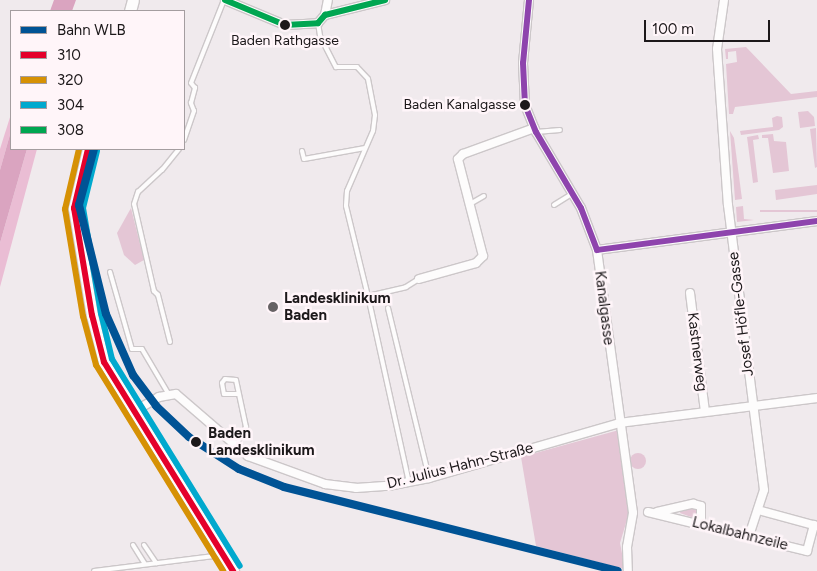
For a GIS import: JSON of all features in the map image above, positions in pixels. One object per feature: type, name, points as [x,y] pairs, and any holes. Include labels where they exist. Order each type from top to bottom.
[{"type":"street","points":[[225,0],[285,24],[318,23],[324,15],[328,0]]},
{"type":"street","points":[[324,15],[385,0]]},
{"type":"street","name":"Kanalgasse","points":[[529,0],[523,63],[525,105],[535,130],[573,194],[597,250],[619,423],[633,513],[627,547],[628,571]]},
{"type":"street","name":"Josef Höfle-Gasse","points":[[724,0],[717,49],[731,232],[764,490],[749,536]]},
{"type":"street","points":[[419,279],[476,263],[483,256],[468,205],[458,159],[463,154],[535,130]]},
{"type":"street","points":[[88,150],[74,208],[92,315],[104,362],[133,412],[233,571]]},
{"type":"street","points":[[597,250],[817,222]]},
{"type":"street","name":"Kastnerweg","points":[[690,294],[705,411]]},
{"type":"street","points":[[133,412],[168,393]]},
{"type":"street","name":"Dr. Julius Hahn-Straße","points":[[168,393],[186,399],[235,447],[263,464],[325,484],[356,488],[428,478],[619,423],[817,398]]},
{"type":"street","name":"Lokalbahnzeile","points":[[701,524],[701,506],[693,504],[652,512],[807,551],[815,526],[758,510]]},
{"type":"lane","points":[[185,137],[194,111],[191,103],[195,88],[192,83],[225,0]]},
{"type":"lane","points":[[318,23],[320,36],[336,67],[356,67],[368,79],[374,115],[373,131],[347,191],[346,206],[409,482]]},
{"type":"lane","points":[[535,130],[560,130]]},
{"type":"lane","points":[[302,151],[304,159],[365,148]]},
{"type":"lane","points":[[170,342],[158,295],[154,291],[134,204],[138,192],[162,170],[178,150]]},
{"type":"lane","points":[[554,205],[573,194]]},
{"type":"lane","points":[[468,205],[484,196]]},
{"type":"lane","points":[[110,272],[132,349],[142,349],[168,393]]},
{"type":"lane","points":[[368,296],[406,287],[419,279]]},
{"type":"lane","points":[[388,308],[428,478]]},
{"type":"lane","points":[[235,447],[246,427],[236,380],[225,379],[222,383],[224,394],[230,397],[238,394]]},
{"type":"lane","points":[[144,545],[156,563]]},
{"type":"lane","points":[[133,546],[145,564]]},
{"type":"lane","points":[[94,571],[214,556],[221,551]]},
{"type":"shaded area","points":[[54,0],[76,0],[72,10],[50,10]]},
{"type":"shaded area","points":[[746,47],[791,94],[817,91],[817,97],[735,107],[733,114],[729,114],[726,64],[737,62],[736,51],[728,52],[728,59],[726,59],[725,49]]},
{"type":"shaded area","points":[[808,111],[814,117],[815,126],[800,128],[798,112]]},
{"type":"shaded area","points":[[10,117],[10,135],[0,170],[0,149]]},
{"type":"shaded area","points":[[782,117],[783,127],[779,130],[741,135],[740,131],[773,127],[772,118]]},
{"type":"shaded area","points":[[816,128],[817,167],[815,168],[810,129]]},
{"type":"shaded area","points":[[730,131],[734,138],[742,199],[735,200]]},
{"type":"shaded area","points":[[773,134],[774,141],[786,142],[789,171],[773,173],[768,138],[762,138],[762,135]]},
{"type":"shaded area","points":[[10,135],[10,150],[27,150],[0,243],[0,170]]},
{"type":"shaded area","points":[[758,135],[759,139],[753,140],[758,182],[753,183],[747,137]]},
{"type":"shaded area","points":[[27,150],[37,150],[0,287],[0,243]]},
{"type":"shaded area","points":[[817,185],[817,194],[776,200],[775,190]]},
{"type":"shaded area","points":[[743,206],[744,219],[754,220],[737,222],[736,207]]},
{"type":"shaded area","points":[[131,208],[144,260],[135,265],[124,255],[117,233]]},
{"type":"shaded area","points":[[760,210],[817,210],[817,212],[760,212]]},
{"type":"shaded area","points":[[619,430],[629,513],[620,543],[625,569],[536,546],[521,457]]},
{"type":"shaded area","points":[[638,453],[646,461],[638,469],[630,461]]},
{"type":"shaded area","points":[[696,507],[699,510],[694,518],[680,513],[681,510]]},
{"type":"rail line","name":"WLB","points":[[94,150],[79,205],[106,314],[133,375],[156,406],[189,437],[239,469],[284,487],[618,571]]},
{"type":"transit line","name":"308","points":[[225,0],[285,25],[318,23],[325,15],[385,0]]},
{"type":"transit line","points":[[529,0],[523,63],[525,105],[536,132],[581,208],[597,250],[817,221]]},
{"type":"transit line","name":"320","points":[[79,150],[65,209],[83,316],[96,365],[223,571]]},
{"type":"transit line","name":"310","points":[[88,150],[74,208],[92,315],[104,362],[233,571]]},
{"type":"transit line","name":"304","points":[[97,151],[83,208],[101,313],[112,359],[240,566]]},
{"type":"place","name":"Baden Rathgasse","points":[[285,25]]},
{"type":"place","name":"Baden Kanalgasse","points":[[525,105]]},
{"type":"place","name":"Landesklinikum Baden","points":[[273,307]]},
{"type":"place","name":"Baden Landesklinikum","points":[[196,442]]}]
